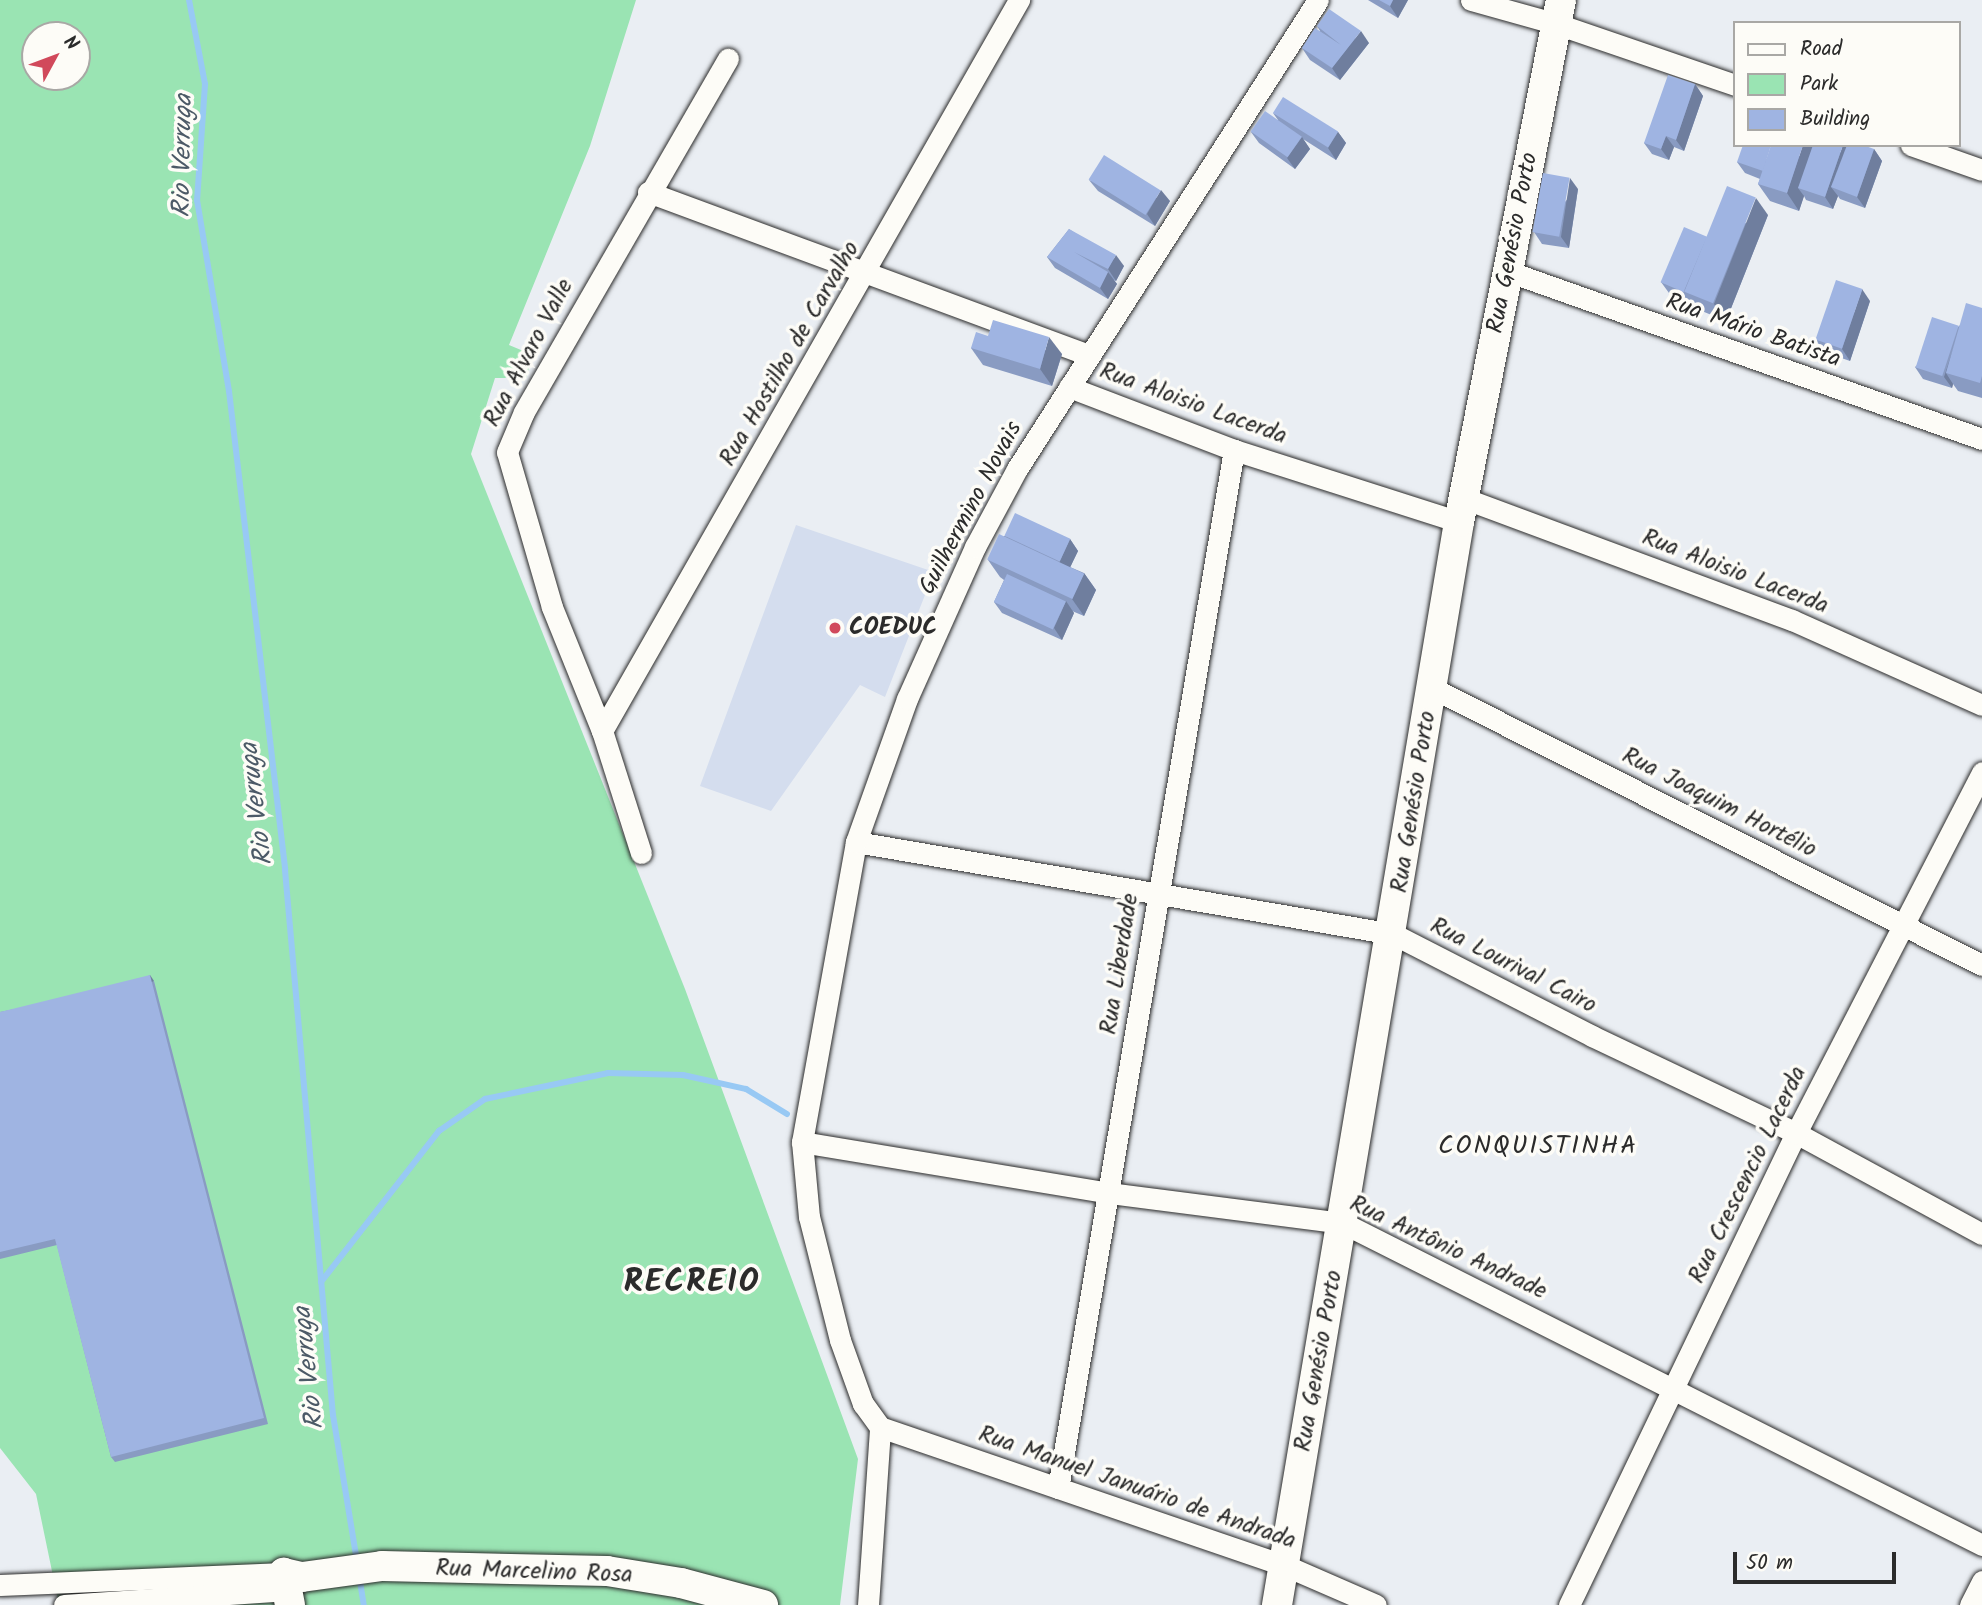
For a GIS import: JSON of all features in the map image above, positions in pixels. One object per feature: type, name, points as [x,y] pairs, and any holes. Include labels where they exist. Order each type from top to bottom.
[{"type":"street","name":"Rua Hostilho de Carvalho","points":[[602,731],[868,270],[1019,0]]},
{"type":"street","name":"Guilhermino Novais","points":[[880,1427],[863,1404],[840,1340],[809,1217],[802,1142],[856,842],[907,699],[975,547],[1017,469],[1318,0]]},
{"type":"street","points":[[1471,0],[1559,12],[1734,85]]},
{"type":"street","name":"Rua Genésio Porto","points":[[1277,1605],[1463,510],[1559,12]]},
{"type":"street","name":"Rua Alvaro Valle","points":[[641,853],[602,731],[552,607],[507,452],[524,412],[648,192],[728,59]]},
{"type":"street","points":[[1917,147],[1982,170]]},
{"type":"street","name":"Rua Aloisio Lacerda","points":[[648,192],[868,270],[1089,355]]},
{"type":"street","name":"Rua Mário Batista","points":[[1507,271],[1982,439]]},
{"type":"street","name":"Rua Aloisio Lacerda","points":[[1069,387],[1234,450],[1463,510],[1792,620],[1982,705]]},
{"type":"street","name":"Rua Liberdade","points":[[1058,1488],[1234,450]]},
{"type":"street","name":"Rua Joaquim Hortélio","points":[[1432,688],[1982,965]]},
{"type":"street","name":"Rua Crescencio Lacerda","points":[[1569,1605],[1796,1133],[1982,772]]},
{"type":"street","name":"Rua Lourival Cairo","points":[[856,842],[1393,933],[1592,1036],[1796,1133],[1982,1234]]},
{"type":"street","name":"Rua Antônio Andrade","points":[[802,1142],[1109,1193],[1343,1223],[1982,1545]]},
{"type":"street","points":[[868,1605],[880,1427]]},
{"type":"street","name":"Rua Manuel Januário de Andrada","points":[[880,1427],[1284,1565],[1376,1605]]},
{"type":"street","name":"Rua Marcelino Rosa","points":[[64,1605],[298,1583],[382,1566],[607,1571],[681,1583],[763,1605]]},
{"type":"street","points":[[1970,1605],[1982,1581]]},
{"type":"street","name":"Rua Marcelino Rosa","points":[[0,1585],[298,1583]]},
{"type":"shaded area","name":"COEDUC","points":[[796,525],[934,572],[885,697],[860,685],[771,811],[700,786]]},
{"type":"green space","points":[[0,0],[636,0],[590,146],[509,345],[533,355],[526,378],[495,378],[471,454],[685,989],[858,1459],[840,1605],[59,1605],[36,1494],[0,1448]]},
{"type":"building","points":[[1379,0],[1393,0],[1390,6]]},
{"type":"building","points":[[1329,9],[1361,31],[1332,68],[1302,48],[1315,28],[1341,45],[1317,26]]},
{"type":"building","points":[[1668,75],[1695,84],[1676,140],[1666,136],[1661,149],[1644,143]]},
{"type":"building","points":[[1283,97],[1338,131],[1328,148],[1273,113]]},
{"type":"building","points":[[1265,111],[1302,137],[1288,157],[1251,131]]},
{"type":"building","points":[[1742,147],[1770,147],[1763,171],[1737,162]]},
{"type":"building","points":[[1770,147],[1802,147],[1787,193],[1758,184]]},
{"type":"building","points":[[1812,147],[1842,147],[1825,197],[1798,188]]},
{"type":"building","points":[[1846,147],[1874,149],[1857,197],[1831,187]]},
{"type":"building","points":[[1104,155],[1161,191],[1145,215],[1089,180]]},
{"type":"building","points":[[1543,173],[1570,178],[1559,237],[1533,232]]},
{"type":"building","points":[[1727,186],[1756,198],[1713,303],[1684,292]]},
{"type":"building","points":[[1684,227],[1707,237],[1684,292],[1661,282]]},
{"type":"building","points":[[1069,229],[1116,255],[1108,269],[1074,252],[1108,272],[1100,288],[1047,257]]},
{"type":"building","points":[[1836,280],[1862,289],[1842,349],[1815,340]]},
{"type":"building","points":[[1966,303],[1982,308],[1980,383],[1946,373]]},
{"type":"building","points":[[1932,317],[1959,326],[1942,376],[1916,367]]},
{"type":"building","points":[[993,320],[1049,337],[1040,369],[971,348],[976,332],[988,336]]},
{"type":"building","points":[[1015,513],[1070,539],[1060,561],[1004,536]]},
{"type":"building","points":[[999,534],[1084,574],[1072,599],[987,559]]},
{"type":"building","points":[[1007,574],[1066,601],[1053,630],[994,602]]},
{"type":"building","points":[[150,975],[264,1418],[111,1457],[55,1239],[0,1252],[0,1012]]},
{"type":"waterway","name":"Rio Verruga","points":[[189,0],[205,84],[197,200],[229,391],[285,870],[333,1415],[357,1561]]},
{"type":"waterway","points":[[321,1282],[439,1131],[485,1099],[608,1073],[683,1075],[746,1089],[787,1114]]},
{"type":"waterway","name":"Rio Verruga","points":[[359,1575],[364,1605]]},
{"type":"place","name":"COEDUC","points":[[835,628]]},
{"type":"district","name":"CONQUISTINHA","points":[[1538,1147]]},
{"type":"district","name":"RECREIO","points":[[692,1283]]}]
